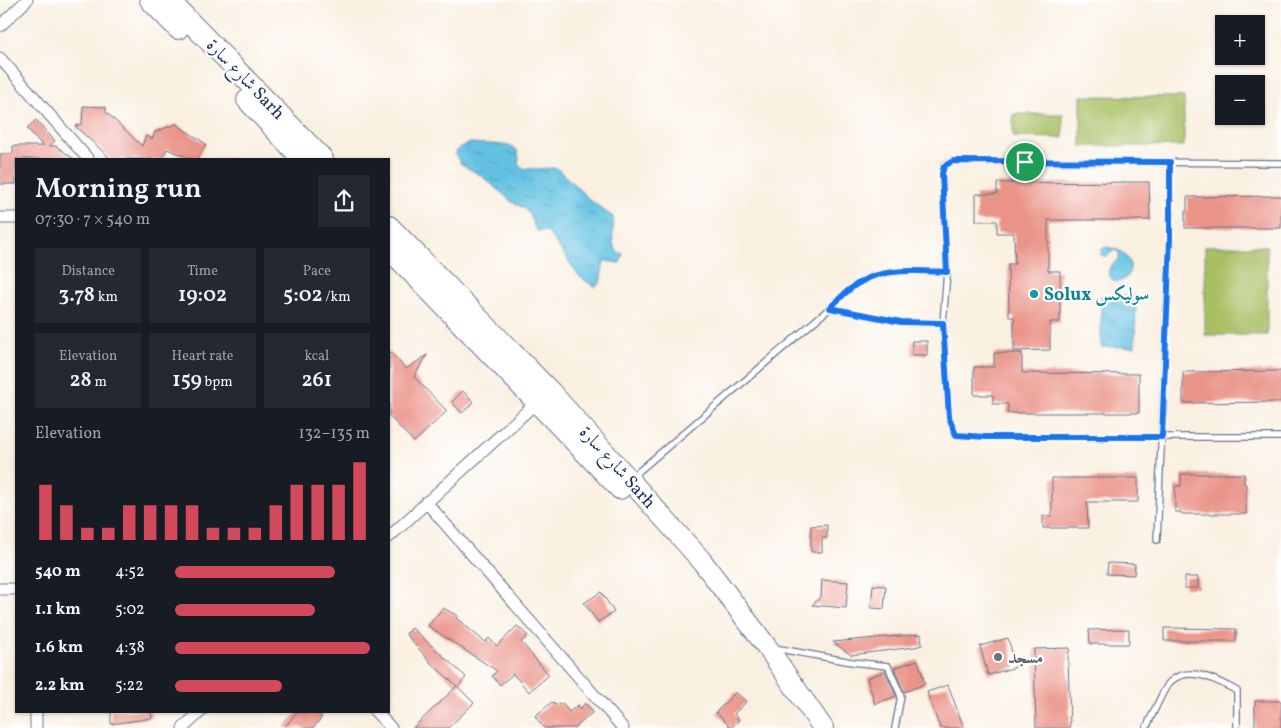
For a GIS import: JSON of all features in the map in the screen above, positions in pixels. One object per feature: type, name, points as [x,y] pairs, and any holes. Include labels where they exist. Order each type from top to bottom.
[{"type":"highway","name":"شارع سارة Sarh","points":[[150,0],[210,60],[301,158]]},
{"type":"highway","name":"شارع سارة Sarh","points":[[170,0],[322,158]]},
{"type":"highway","name":"شارع سارة Sarh","points":[[390,227],[550,391],[701,560],[768,647],[823,728]]},
{"type":"highway","name":"شارع سارة Sarh","points":[[390,250],[638,507],[688,564],[775,676],[811,728]]},
{"type":"street","points":[[0,26],[27,0]]},
{"type":"street","points":[[0,58],[87,158]]},
{"type":"street","points":[[0,218],[15,218]]},
{"type":"street","points":[[390,536],[537,402]]},
{"type":"street","points":[[426,502],[623,728]]},
{"type":"street","points":[[0,589],[15,589]]},
{"type":"street","points":[[36,713],[36,728]]},
{"type":"street","points":[[183,728],[199,713]]},
{"type":"street","points":[[377,713],[391,728]]},
{"type":"lane","points":[[1281,163],[953,161],[944,166],[942,174],[947,272],[943,323],[949,417],[956,435],[986,437],[1281,436]]},
{"type":"lane","points":[[1157,540],[1170,239],[1170,162]]},
{"type":"lane","points":[[630,480],[830,308],[848,290],[866,278],[899,271],[947,272]]},
{"type":"lane","points":[[830,308],[901,322],[943,323]]},
{"type":"lane","points":[[768,647],[852,662],[888,666],[901,696],[895,728]]},
{"type":"lane","points":[[1146,728],[1169,683],[1182,674],[1209,677],[1237,691],[1237,728]]},
{"type":"green space","points":[[1081,96],[1184,97],[1184,146],[1081,146]]},
{"type":"green space","points":[[1013,114],[1063,114],[1063,138],[1013,137]]},
{"type":"green space","points":[[1205,246],[1267,246],[1267,335],[1205,335]]},
{"type":"water","points":[[470,143],[509,145],[517,150],[518,164],[523,169],[557,168],[590,200],[613,217],[613,244],[618,252],[623,254],[620,263],[604,261],[600,283],[595,287],[580,277],[547,231],[537,231],[530,215],[524,208],[512,202],[483,177],[461,164],[455,154],[460,147]]},
{"type":"water","points":[[1107,247],[1120,251],[1127,257],[1130,264],[1126,278],[1121,281],[1115,281],[1109,276],[1110,267],[1119,259],[1119,252],[1115,250],[1106,257],[1101,255],[1101,249]]},
{"type":"water","points":[[1101,296],[1136,296],[1135,347],[1101,347]]},
{"type":"building","points":[[83,106],[106,107],[106,112],[142,146],[146,136],[152,139],[155,132],[176,124],[206,144],[198,158],[189,158],[167,149],[162,158],[110,158],[75,126],[82,124]]},
{"type":"building","points":[[36,120],[55,141],[49,146],[56,146],[73,158],[15,158],[15,184],[0,184],[0,154],[13,154],[13,146],[43,146],[27,128]]},
{"type":"building","points":[[1149,182],[1150,220],[1048,220],[1048,271],[1060,271],[1060,322],[1050,322],[1050,350],[1014,351],[1014,317],[1009,317],[1008,264],[1015,264],[1014,233],[997,233],[997,221],[976,221],[976,194],[997,194],[997,183]]},
{"type":"building","points":[[1281,196],[1281,228],[1185,228],[1187,197]]},
{"type":"building","points":[[912,341],[927,341],[927,355],[912,355]]},
{"type":"building","points":[[390,352],[406,369],[427,355],[414,377],[447,411],[414,442],[390,417]]},
{"type":"building","points":[[994,353],[1022,353],[1022,373],[1139,374],[1139,413],[1007,413],[1008,404],[993,404],[993,395],[974,395],[974,367],[994,367]]},
{"type":"building","points":[[1281,371],[1281,402],[1183,403],[1183,372]]},
{"type":"building","points":[[463,391],[474,402],[462,413],[452,402]]},
{"type":"building","points":[[1181,474],[1244,474],[1246,514],[1181,514],[1181,512],[1175,512],[1175,486],[1181,486]]},
{"type":"building","points":[[1052,478],[1138,478],[1138,502],[1087,502],[1088,528],[1043,528],[1043,516],[1052,516]]},
{"type":"building","points":[[827,525],[827,538],[822,538],[822,552],[811,552],[811,526]]},
{"type":"building","points":[[1108,563],[1135,564],[1134,575],[1107,574]]},
{"type":"building","points":[[1185,577],[1198,577],[1198,588],[1185,588]]},
{"type":"building","points":[[822,580],[848,582],[846,608],[812,605],[821,597]]},
{"type":"building","points":[[873,585],[886,586],[884,609],[871,608]]},
{"type":"building","points":[[601,592],[614,612],[598,622],[584,603]]},
{"type":"building","points":[[443,608],[458,616],[456,618],[485,642],[489,638],[497,646],[517,626],[528,636],[521,642],[549,675],[529,692],[513,674],[500,685],[492,676],[497,671],[428,626]]},
{"type":"building","points":[[412,628],[466,677],[458,687],[474,703],[448,728],[413,728],[457,686],[432,664],[406,634]]},
{"type":"building","points":[[1164,628],[1236,629],[1236,641],[1164,641]]},
{"type":"building","points":[[1129,629],[1129,644],[1090,644],[1089,630]]},
{"type":"building","points":[[921,634],[922,645],[851,655],[833,642]]},
{"type":"building","points":[[1008,638],[1016,667],[988,675],[980,646]]},
{"type":"building","points":[[1070,648],[1068,656],[1070,728],[1036,728],[1034,649]]},
{"type":"building","points":[[918,660],[925,684],[904,692],[894,668]]},
{"type":"building","points":[[885,671],[896,696],[875,704],[867,678]]},
{"type":"building","points":[[948,685],[964,728],[940,728],[927,692]]},
{"type":"building","points":[[736,692],[746,702],[734,714],[739,720],[731,728],[716,712]]},
{"type":"building","points":[[1255,701],[1281,701],[1281,728],[1255,728]]},
{"type":"building","points":[[552,702],[555,705],[562,703],[569,712],[578,705],[580,709],[585,703],[593,712],[575,728],[544,728],[535,716]]},
{"type":"building","points":[[111,713],[151,713],[152,718],[111,724]]},
{"type":"building","points":[[296,713],[316,713],[322,717],[313,728],[284,728]]},
{"type":"place","name":"Solux سوليكس","points":[[1034,294]]},
{"type":"place","name":"مسجد","points":[[998,657]]},
{"type":"route","points":[[953,161],[1025,162],[1170,162],[1170,239],[1162,437],[986,437],[956,435],[949,417],[943,323],[901,322],[830,308],[848,290],[866,278],[899,271],[947,272],[942,174],[944,166],[953,161]]}]
